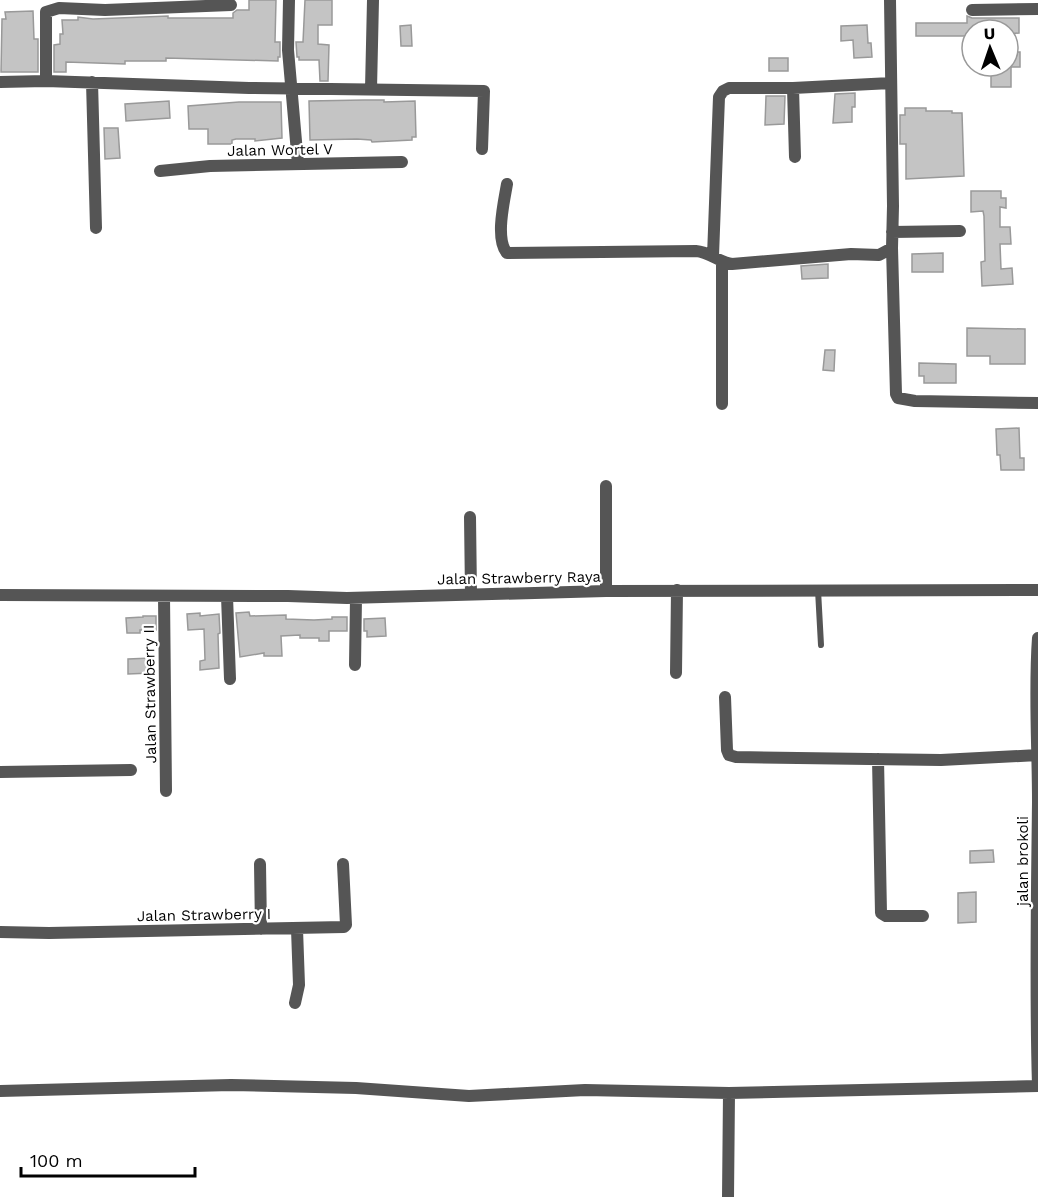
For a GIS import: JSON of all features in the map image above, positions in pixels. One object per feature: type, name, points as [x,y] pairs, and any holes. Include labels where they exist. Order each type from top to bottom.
[{"type":"street","points":[[289,0],[288,50],[298,164]]},
{"type":"street","points":[[371,89],[373,0]]},
{"type":"street","points":[[890,0],[892,248],[895,387],[898,398],[915,401],[1038,403]]},
{"type":"street","points":[[46,81],[44,6],[59,8],[105,5],[231,4]]},
{"type":"street","points":[[972,10],[1038,9]]},
{"type":"street","points":[[0,82],[46,81],[484,91],[482,149]]},
{"type":"street","points":[[92,82],[96,228]]},
{"type":"street","points":[[722,404],[718,259],[719,97],[729,88],[793,88],[891,83]]},
{"type":"street","points":[[793,88],[795,157]]},
{"type":"street","name":"Jalan Wortel V","points":[[160,171],[210,166],[402,162]]},
{"type":"street","points":[[507,184],[501,231],[502,245],[507,253],[696,250],[718,259],[814,258],[851,254],[879,255],[892,248]]},
{"type":"street","points":[[892,232],[960,231]]},
{"type":"street","points":[[606,486],[606,591]]},
{"type":"street","points":[[470,517],[471,594]]},
{"type":"street","points":[[676,673],[677,590]]},
{"type":"street","name":"Jalan Strawberry Raya","points":[[0,595],[356,597],[677,590],[1038,590]]},
{"type":"street","name":"Jalan Strawberry II","points":[[164,596],[166,790]]},
{"type":"street","points":[[227,596],[230,679]]},
{"type":"street","points":[[355,664],[356,597]]},
{"type":"street","name":"jalan brokoli","points":[[1038,638],[1035,995],[1038,1085]]},
{"type":"street","points":[[725,697],[729,755],[803,759],[941,760],[1038,755]]},
{"type":"street","points":[[878,759],[881,913],[886,916],[923,916]]},
{"type":"street","points":[[0,772],[131,770]]},
{"type":"street","points":[[260,864],[261,929]]},
{"type":"street","name":"Jalan Strawberry I","points":[[0,932],[335,928],[346,925],[343,864]]},
{"type":"street","points":[[295,1003],[299,985],[297,929]]},
{"type":"street","points":[[0,1091],[231,1085],[356,1088],[469,1096],[585,1090],[729,1093],[1038,1085]]},
{"type":"street","points":[[728,1197],[729,1093]]},
{"type":"lane","points":[[818,590],[821,645]]},
{"type":"building","points":[[249,0],[276,0],[275,42],[280,42],[278,61],[166,58],[166,61],[125,61],[125,64],[66,62],[66,72],[54,72],[54,45],[60,44],[60,34],[63,34],[62,20],[78,20],[78,17],[93,19],[168,16],[168,18],[233,18],[233,13],[237,10],[249,10]]},
{"type":"building","points":[[305,0],[332,0],[332,25],[318,25],[318,44],[329,45],[328,81],[320,81],[319,60],[299,60],[297,57],[296,42],[303,42]]},
{"type":"building","points":[[33,11],[34,39],[38,39],[38,72],[1,72],[2,19],[6,19],[5,12]]},
{"type":"building","points":[[916,23],[960,23],[960,36],[916,36]]},
{"type":"building","points":[[411,25],[412,46],[401,46],[400,26]]},
{"type":"building","points":[[867,25],[872,57],[854,58],[853,40],[841,41],[841,26]]},
{"type":"building","points":[[769,58],[788,58],[788,71],[769,71]]},
{"type":"building","points":[[991,78],[1011,78],[1011,87],[991,87]]},
{"type":"building","points":[[855,93],[852,122],[833,123],[835,94]]},
{"type":"building","points":[[766,96],[785,96],[784,124],[765,125]]},
{"type":"building","points":[[384,100],[384,102],[415,101],[416,137],[412,137],[412,140],[372,142],[357,139],[310,140],[309,101]]},
{"type":"building","points":[[169,101],[170,118],[126,121],[125,104]]},
{"type":"building","points":[[239,102],[281,102],[282,138],[255,141],[255,139],[236,139],[232,140],[232,144],[208,144],[208,129],[189,129],[188,106]]},
{"type":"building","points":[[905,108],[926,108],[926,111],[962,113],[964,176],[906,179],[906,144],[900,144],[900,115],[905,115]]},
{"type":"building","points":[[104,128],[118,128],[120,158],[105,159]]},
{"type":"building","points":[[971,191],[1001,191],[1001,198],[1006,198],[1006,208],[1000,207],[1000,227],[1010,227],[1011,244],[1000,244],[1001,269],[1012,268],[1013,284],[982,286],[981,262],[985,261],[984,216],[983,211],[971,212]]},
{"type":"building","points":[[943,253],[943,272],[912,272],[912,254]]},
{"type":"building","points":[[828,264],[828,278],[802,279],[801,266]]},
{"type":"building","points":[[967,328],[1025,329],[1025,364],[990,364],[990,356],[967,356]]},
{"type":"building","points":[[825,350],[835,350],[834,371],[823,370]]},
{"type":"building","points":[[919,363],[956,364],[956,383],[924,383],[924,376],[919,376]]},
{"type":"building","points":[[1019,428],[1020,458],[1024,458],[1024,470],[1001,470],[1000,455],[997,455],[996,429]]},
{"type":"building","points":[[249,612],[250,616],[286,615],[286,619],[314,620],[347,617],[347,631],[329,631],[329,641],[319,641],[319,638],[300,638],[300,635],[281,636],[282,656],[264,656],[264,653],[240,657],[236,613]]},
{"type":"building","points":[[200,613],[200,616],[219,614],[219,668],[200,670],[200,661],[205,660],[204,629],[188,630],[187,614]]},
{"type":"building","points":[[156,616],[156,630],[127,633],[126,618]]},
{"type":"building","points":[[385,618],[386,636],[367,637],[367,631],[364,631],[364,619]]},
{"type":"building","points":[[151,658],[151,673],[128,674],[128,659]]},
{"type":"building","points":[[993,850],[994,862],[970,863],[970,851]]},
{"type":"building","points":[[976,892],[976,922],[958,923],[958,893]]}]
